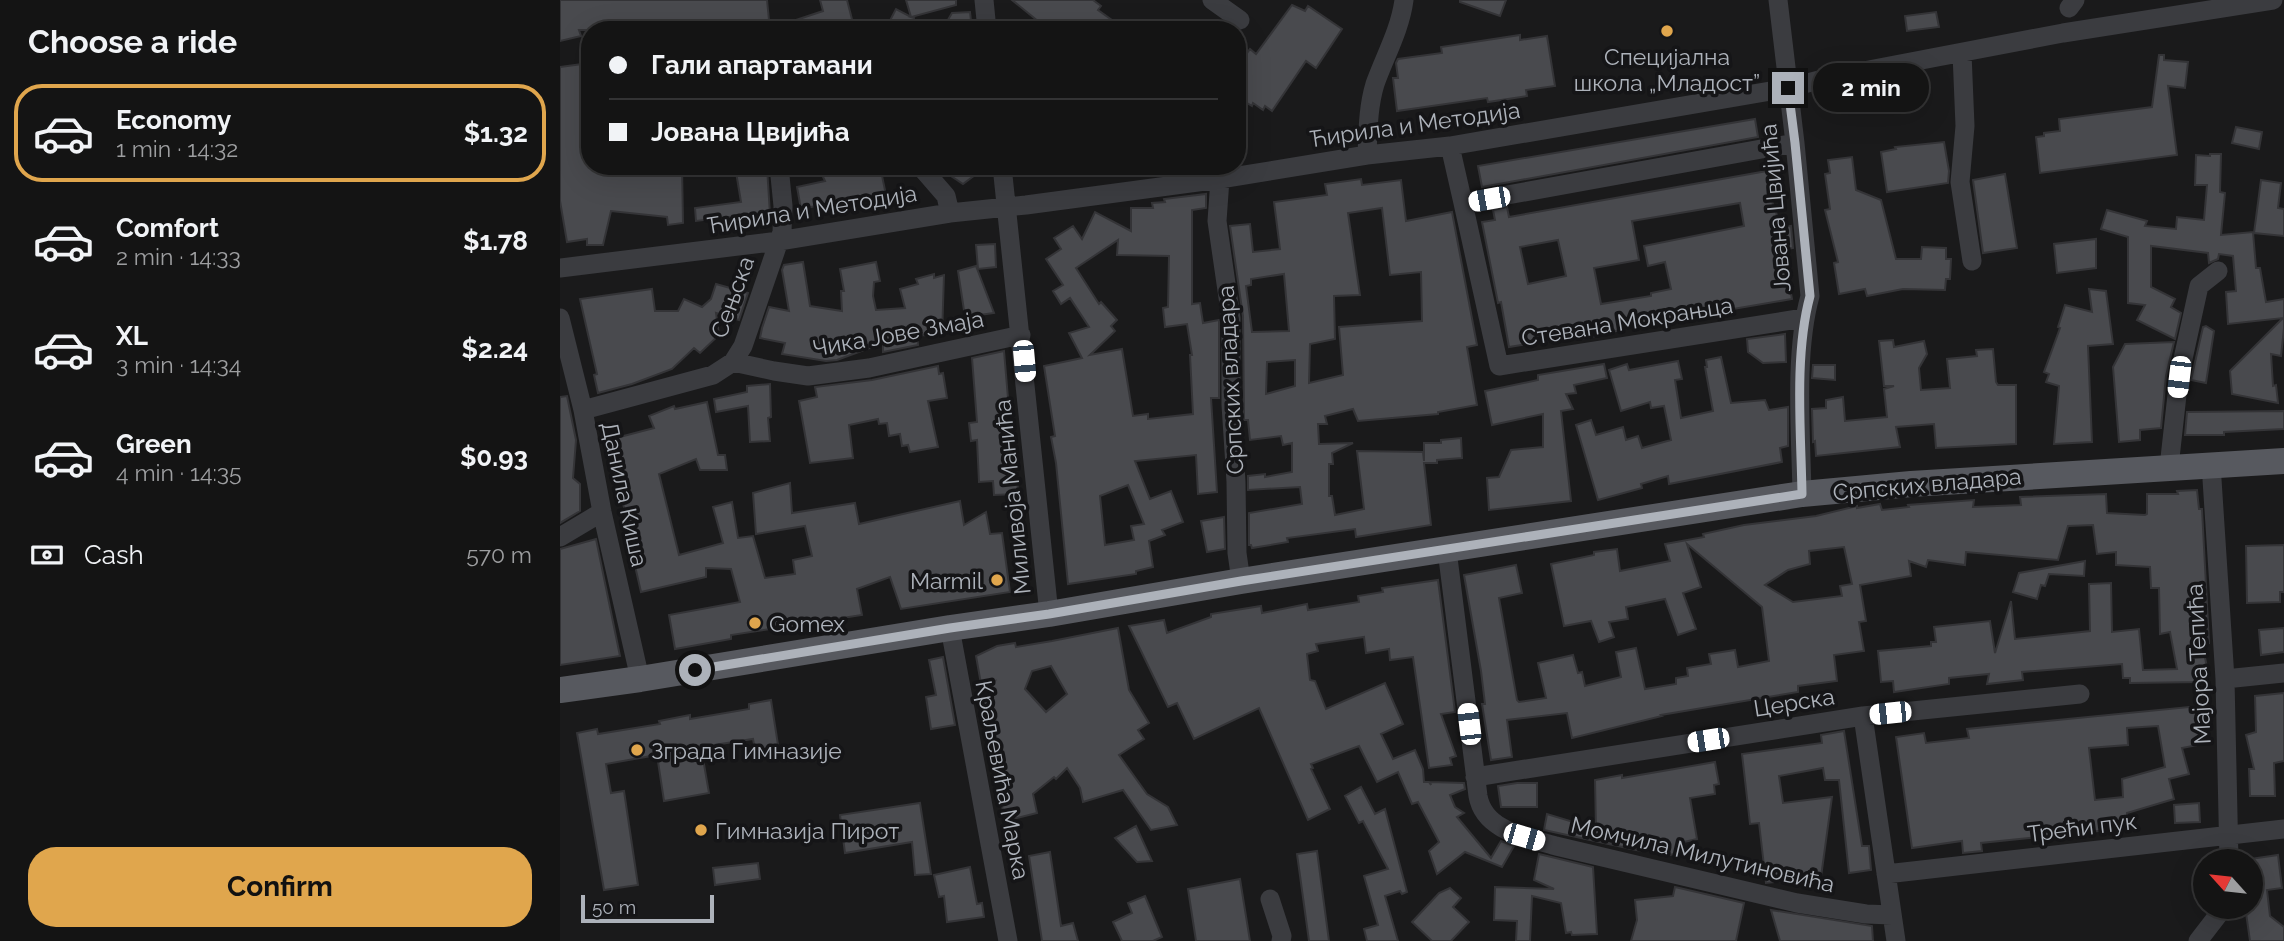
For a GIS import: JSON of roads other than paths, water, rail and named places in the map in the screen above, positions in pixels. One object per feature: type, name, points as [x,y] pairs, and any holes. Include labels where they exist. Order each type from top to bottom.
[{"type":"main road","name":"Српских владара","points":[[560,690],[1802,494],[1911,484],[2284,461]]},
{"type":"street","points":[[984,0],[986,21]]},
{"type":"street","points":[[1212,0],[1240,20]]},
{"type":"street","points":[[1367,155],[1368,115],[1374,86],[1402,16],[1404,0]]},
{"type":"street","name":"Јована Цвијића","points":[[1777,0],[1810,296],[1804,318],[1800,395],[1802,494]]},
{"type":"street","name":"Ћирила и Методија","points":[[1246,175],[1367,155],[1450,146],[1788,88],[1827,78],[2200,5],[2273,0]]},
{"type":"street","points":[[1962,53],[1965,126],[1960,182],[1972,261]]},
{"type":"street","points":[[1450,146],[1463,203],[1795,143]]},
{"type":"street","name":"Сењска","points":[[733,362],[743,346],[779,241],[783,218],[780,175]]},
{"type":"street","points":[[928,175],[945,194],[950,213]]},
{"type":"street","name":"Миливоја Манића","points":[[1003,175],[1049,614]]},
{"type":"street","name":"Ћирила и Методија","points":[[560,268],[779,241],[950,213],[1244,175]]},
{"type":"street","name":"Српских владара","points":[[1220,179],[1217,220],[1231,318],[1231,405],[1237,553],[1241,581]]},
{"type":"street","name":"Стевана Мокрањца","points":[[1463,203],[1499,366],[1804,318]]},
{"type":"street","points":[[2169,467],[2179,377],[2199,286],[2218,271]]},
{"type":"street","name":"Данила Киша","points":[[560,318],[583,410],[602,512],[640,679]]},
{"type":"street","name":"Чика Јове Змаја","points":[[733,362],[808,376],[869,369],[1021,335]]},
{"type":"street","points":[[583,410],[713,375],[733,362]]},
{"type":"street","name":"Мајора Тепића","points":[[2211,464],[2225,679],[2229,849]]},
{"type":"street","points":[[560,537],[602,512]]},
{"type":"street","name":"Момчила Милутиновића","points":[[1447,550],[1479,806],[1485,816],[1524,837],[1797,903],[1866,914],[1892,915]]},
{"type":"street","name":"Краљевића Марка","points":[[950,628],[1008,941]]},
{"type":"street","points":[[2225,679],[2284,673]]},
{"type":"street","name":"Церска","points":[[1475,777],[1863,716],[2080,694]]},
{"type":"street","points":[[1863,716],[1896,941]]},
{"type":"street","name":"Трећи пук","points":[[1886,874],[2284,830]]},
{"type":"street","points":[[1269,899],[1282,936],[1281,941]]},
{"type":"street","points":[[2198,941],[2215,919]]},
{"type":"place","name":"Специјална школа „Младост”","points":[[1667,31]]},
{"type":"place","name":"Marmil","points":[[997,580]]},
{"type":"place","name":"Gomex","points":[[755,623]]},
{"type":"place","name":"Зграда Гимназије","points":[[637,750]]},
{"type":"place","name":"Гимназија Пирот","points":[[701,830]]}]
